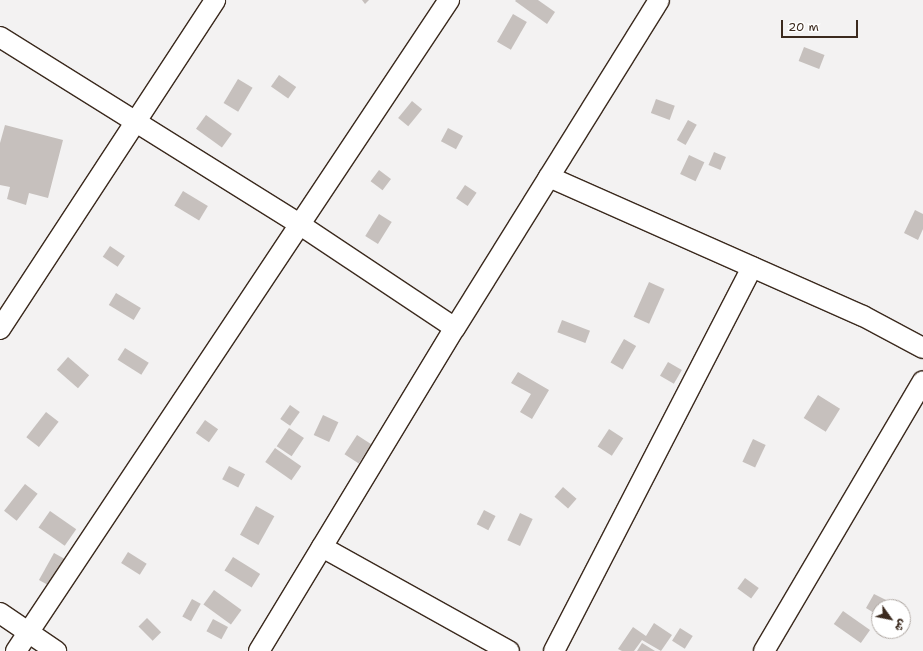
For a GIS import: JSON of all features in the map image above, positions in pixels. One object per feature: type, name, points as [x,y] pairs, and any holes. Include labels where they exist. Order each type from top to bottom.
[{"type":"street","points":[[0,329],[215,0]]},
{"type":"street","points":[[16,651],[449,0]]},
{"type":"street","points":[[259,651],[455,328],[659,0]]},
{"type":"street","points":[[0,37],[299,224],[455,328]]},
{"type":"street","points":[[549,177],[863,316],[923,348]]},
{"type":"street","points":[[554,651],[752,267]]},
{"type":"street","points":[[764,651],[923,381]]},
{"type":"street","points":[[322,547],[509,651]]},
{"type":"street","points":[[0,613],[56,651]]},
{"type":"building","points":[[362,0],[369,0],[365,4]]},
{"type":"building","points":[[538,0],[555,12],[547,24],[515,1]]},
{"type":"building","points":[[513,14],[527,22],[511,50],[497,42]]},
{"type":"building","points":[[804,47],[825,55],[819,69],[799,61]]},
{"type":"building","points":[[279,75],[296,87],[288,99],[271,86]]},
{"type":"building","points":[[238,79],[253,88],[238,112],[224,103]]},
{"type":"building","points":[[656,99],[675,106],[670,120],[651,113]]},
{"type":"building","points":[[412,101],[422,109],[408,126],[398,118]]},
{"type":"building","points":[[206,115],[232,134],[222,148],[196,129]]},
{"type":"building","points":[[688,120],[697,125],[686,145],[677,140]]},
{"type":"building","points":[[5,125],[63,140],[48,198],[29,193],[26,205],[7,199],[10,187],[0,185],[0,143]]},
{"type":"building","points":[[448,128],[463,136],[456,149],[441,141]]},
{"type":"building","points":[[714,152],[726,157],[720,170],[709,165]]},
{"type":"building","points":[[689,155],[704,162],[696,181],[680,174]]},
{"type":"building","points":[[379,170],[391,179],[383,190],[371,181]]},
{"type":"building","points":[[465,185],[477,193],[468,206],[456,198]]},
{"type":"building","points":[[183,191],[208,206],[199,221],[174,206]]},
{"type":"building","points":[[915,210],[923,214],[923,229],[918,240],[904,233]]},
{"type":"building","points":[[379,214],[392,222],[378,244],[365,236]]},
{"type":"building","points":[[110,246],[125,256],[118,267],[103,257]]},
{"type":"building","points":[[649,282],[665,289],[649,324],[634,317]]},
{"type":"building","points":[[116,293],[141,308],[134,320],[109,305]]},
{"type":"building","points":[[562,320],[590,331],[585,343],[557,332]]},
{"type":"building","points":[[624,339],[636,346],[623,369],[610,362]]},
{"type":"building","points":[[125,348],[149,363],[141,375],[118,360]]},
{"type":"building","points":[[68,357],[89,375],[78,388],[57,370]]},
{"type":"building","points":[[668,362],[682,370],[674,384],[660,376]]},
{"type":"building","points":[[518,372],[549,390],[532,419],[520,412],[531,394],[511,383]]},
{"type":"building","points":[[818,395],[840,409],[826,432],[804,418]]},
{"type":"building","points":[[290,405],[300,412],[290,426],[280,419]]},
{"type":"building","points":[[46,412],[59,422],[39,447],[26,437]]},
{"type":"building","points":[[323,415],[338,422],[329,442],[314,435]]},
{"type":"building","points":[[205,420],[218,429],[209,442],[196,433]]},
{"type":"building","points":[[289,428],[304,438],[292,456],[277,446]]},
{"type":"building","points":[[609,429],[623,438],[612,456],[598,447]]},
{"type":"building","points":[[357,435],[371,444],[359,464],[344,454]]},
{"type":"building","points":[[753,439],[766,445],[755,468],[742,462]]},
{"type":"building","points":[[275,448],[301,466],[291,480],[265,462]]},
{"type":"building","points":[[229,466],[245,474],[238,488],[222,479]]},
{"type":"building","points":[[25,484],[38,494],[17,521],[4,511]]},
{"type":"building","points":[[563,487],[577,499],[568,509],[554,497]]},
{"type":"building","points":[[256,506],[274,516],[258,545],[240,535]]},
{"type":"building","points":[[484,510],[496,516],[488,530],[477,524]]},
{"type":"building","points":[[50,511],[76,529],[65,546],[39,527]]},
{"type":"building","points":[[520,513],[533,519],[520,546],[507,540]]},
{"type":"building","points":[[128,552],[147,564],[140,575],[121,563]]},
{"type":"building","points":[[54,553],[70,562],[55,589],[39,580]]},
{"type":"building","points":[[233,557],[260,574],[252,588],[225,571]]},
{"type":"building","points":[[745,578],[759,588],[751,599],[737,589]]},
{"type":"building","points":[[214,590],[242,610],[231,625],[203,605]]},
{"type":"building","points":[[874,594],[884,599],[871,599]]},
{"type":"building","points":[[192,599],[201,604],[191,621],[182,616]]},
{"type":"building","points":[[871,599],[871,611],[866,608]]},
{"type":"building","points":[[843,611],[870,630],[861,643],[834,624]]},
{"type":"building","points":[[147,618],[161,632],[153,641],[139,626]]},
{"type":"building","points":[[213,619],[228,627],[221,639],[206,631]]},
{"type":"building","points":[[654,623],[672,635],[661,651],[642,640],[634,651],[622,651],[618,649],[633,627],[646,636]]},
{"type":"building","points":[[680,628],[693,636],[685,649],[672,641]]},
{"type":"building","points":[[642,643],[655,651],[637,651]]}]
